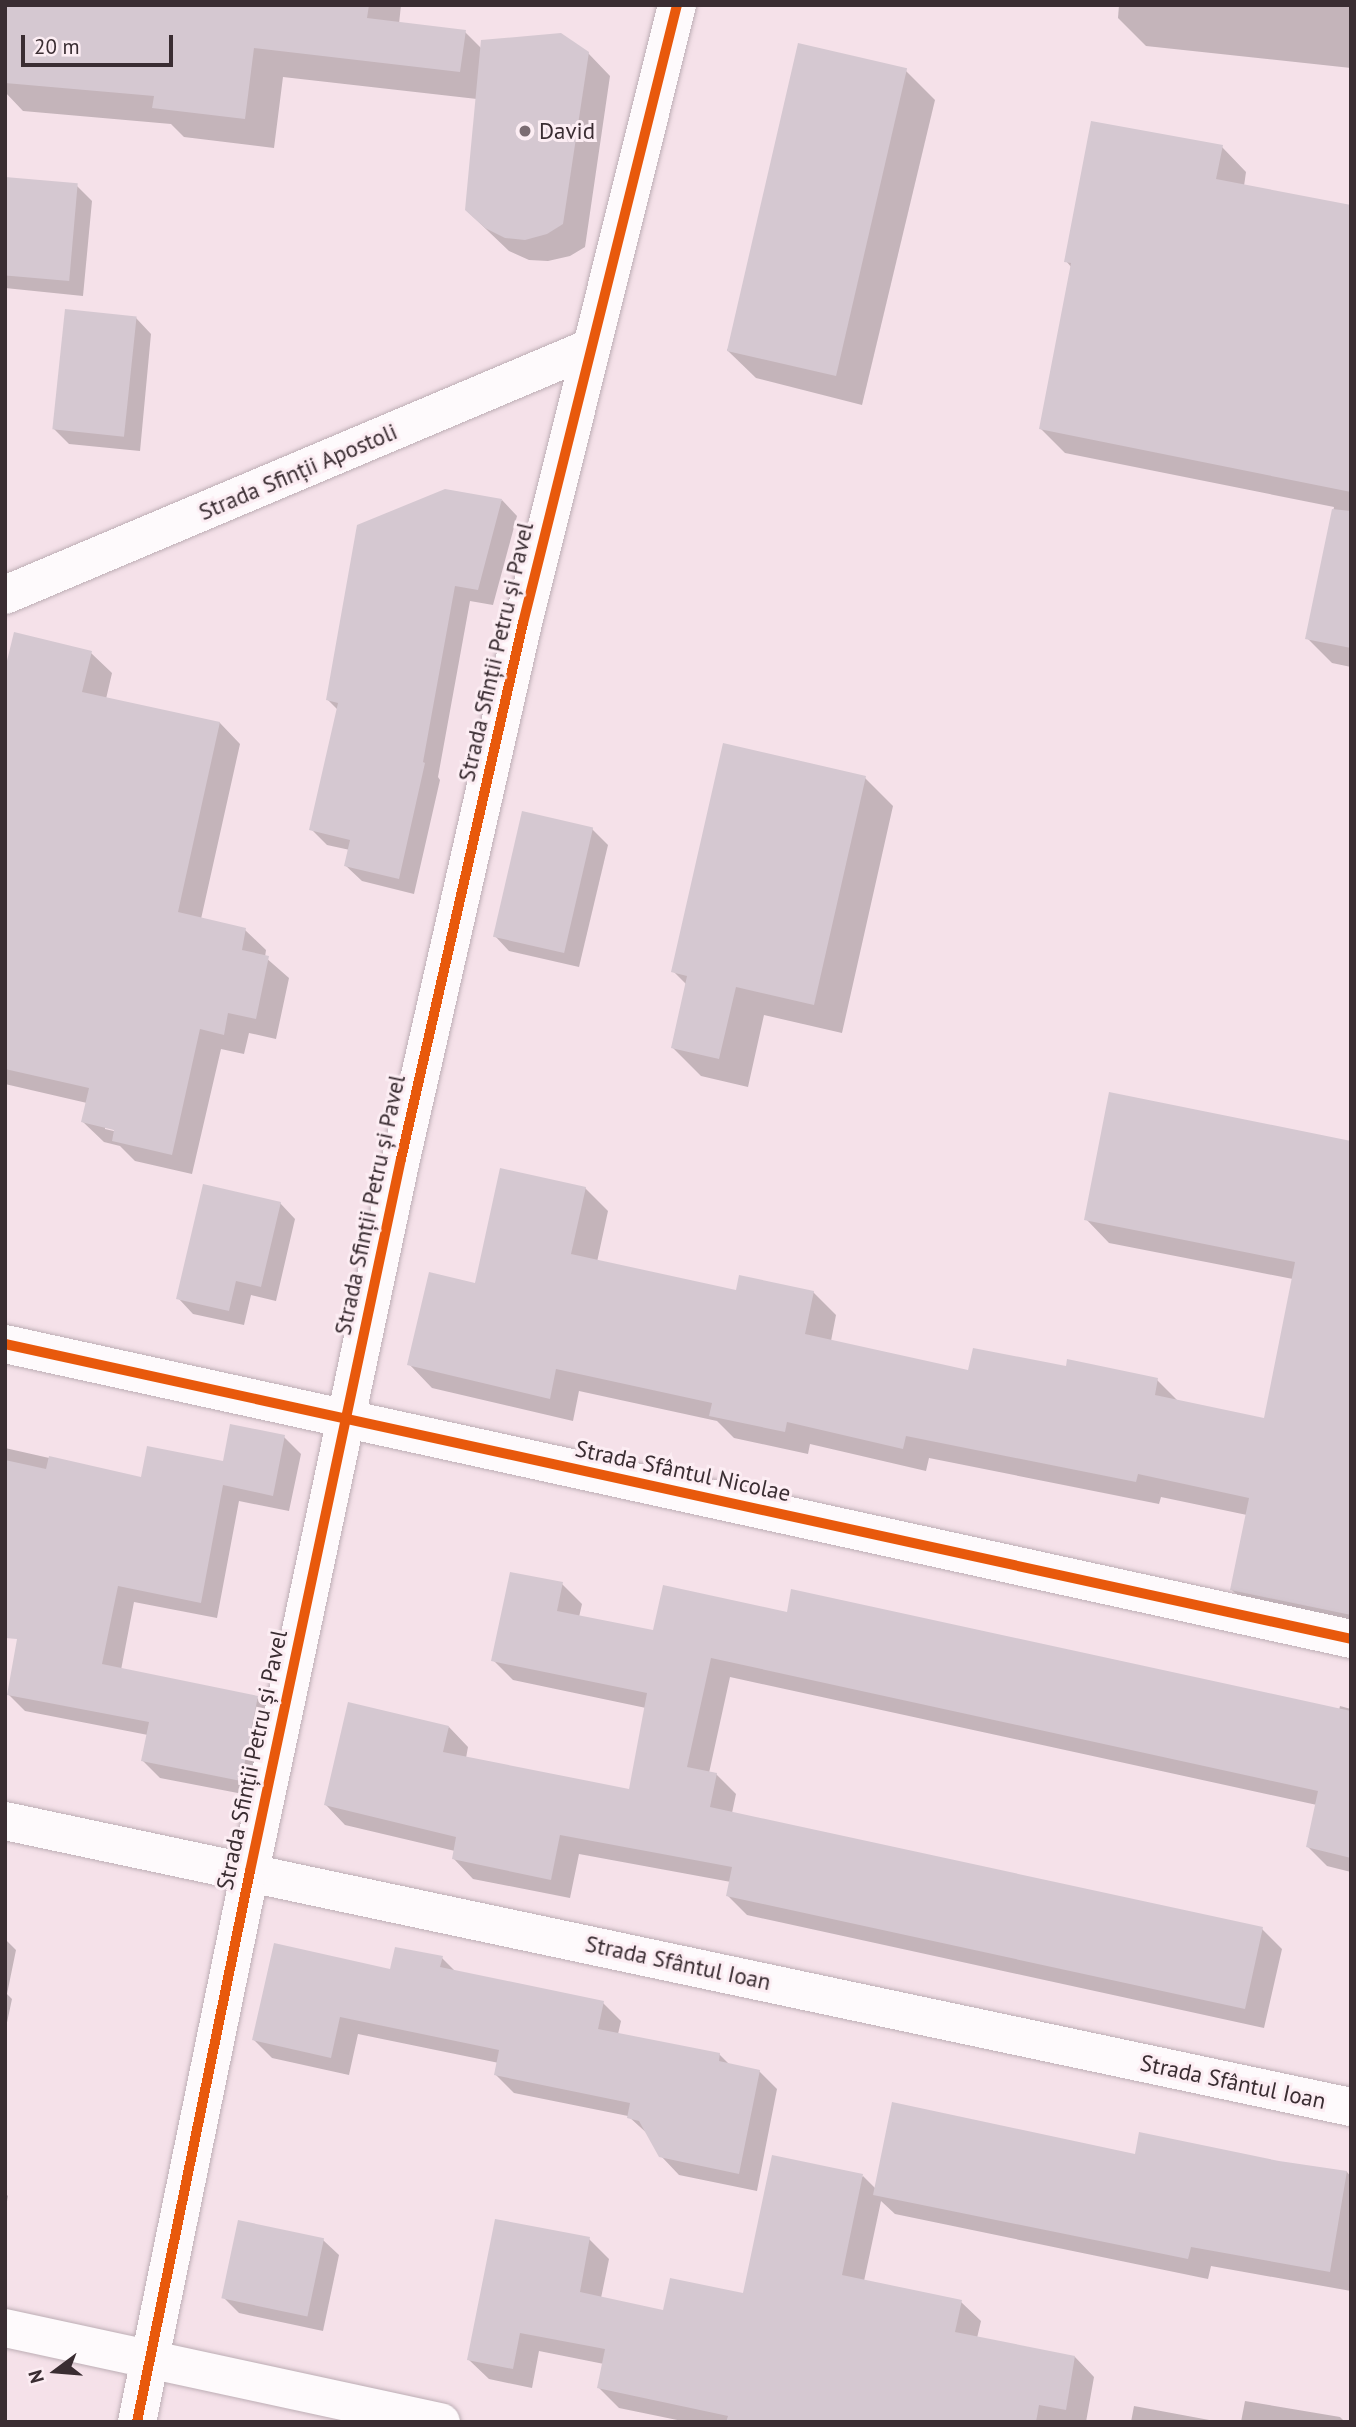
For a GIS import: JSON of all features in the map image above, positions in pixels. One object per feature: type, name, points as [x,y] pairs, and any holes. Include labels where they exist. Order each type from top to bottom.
[{"type":"street","name":"Strada Sfinții Petru și Pavel","points":[[137,2422],[345,1418],[520,636],[677,5]]},
{"type":"street","name":"Strada Sfinții Apostoli","points":[[5,595],[590,348]]},
{"type":"street","name":"Strada Sfântul Nicolae","points":[[5,1344],[1351,1639]]},
{"type":"street","name":"Strada Sfântul Ioan","points":[[5,1821],[1351,2107]]},
{"type":"street","points":[[5,2328],[441,2422]]},
{"type":"building","points":[[5,5],[369,5],[367,18],[466,30],[460,72],[254,48],[245,119],[152,108],[154,96],[5,83]]},
{"type":"building","name":"David","points":[[561,33],[589,52],[563,224],[547,234],[525,240],[505,238],[485,228],[465,210],[481,40]]},
{"type":"building","points":[[798,43],[907,68],[836,376],[727,351]]},
{"type":"building","points":[[1091,121],[1223,145],[1216,179],[1351,205],[1351,492],[1039,429],[1071,263],[1064,262]]},
{"type":"building","points":[[5,177],[78,183],[69,281],[5,275]]},
{"type":"building","points":[[65,309],[137,317],[124,437],[52,429]]},
{"type":"building","points":[[445,489],[502,499],[478,590],[455,586],[423,762],[425,763],[399,879],[344,866],[350,840],[309,830],[338,703],[326,700],[357,525]]},
{"type":"building","points":[[1332,509],[1351,511],[1351,648],[1305,639]]},
{"type":"building","points":[[14,632],[92,651],[82,692],[220,722],[178,912],[246,928],[242,950],[269,956],[256,1019],[228,1013],[224,1035],[200,1029],[172,1155],[112,1141],[114,1130],[81,1122],[89,1088],[5,1069],[5,669]]},
{"type":"building","points":[[723,743],[866,776],[814,1005],[736,987],[719,1059],[671,1048],[687,976],[671,972]]},
{"type":"building","points":[[522,811],[593,827],[564,953],[493,937]]},
{"type":"building","points":[[1109,1092],[1351,1141],[1351,1615],[1230,1590],[1249,1498],[1138,1474],[1136,1482],[906,1436],[903,1449],[787,1422],[785,1432],[709,1416],[712,1403],[556,1369],[550,1399],[407,1365],[429,1272],[475,1283],[500,1168],[586,1187],[571,1254],[736,1290],[739,1275],[814,1291],[805,1334],[968,1370],[973,1348],[1066,1366],[1067,1359],[1158,1378],[1155,1395],[1264,1418],[1295,1262],[1084,1220]]},
{"type":"building","points":[[203,1184],[281,1202],[261,1287],[236,1281],[229,1311],[176,1299]]},
{"type":"building","points":[[230,1424],[285,1435],[273,1496],[223,1485],[201,1603],[118,1586],[102,1664],[258,1696],[241,1781],[141,1761],[149,1722],[7,1695],[17,1639],[5,1638],[5,1460],[46,1469],[49,1456],[141,1477],[147,1446],[223,1461]]},
{"type":"building","points":[[510,1572],[563,1582],[557,1611],[653,1630],[663,1585],[787,1612],[791,1589],[1351,1711],[1351,1858],[1306,1847],[1318,1791],[711,1658],[687,1767],[717,1773],[710,1807],[1263,1927],[1245,2009],[726,1896],[732,1867],[560,1835],[551,1880],[452,1859],[456,1837],[324,1805],[348,1702],[449,1726],[443,1752],[629,1789],[647,1693],[491,1661]]},
{"type":"building","points":[[274,1943],[390,1969],[395,1947],[443,1956],[440,1967],[604,2001],[598,2029],[720,2053],[719,2061],[760,2070],[739,2174],[659,2157],[639,2121],[627,2118],[630,2103],[494,2075],[499,2050],[340,2017],[331,2058],[252,2040]]},
{"type":"building","points":[[892,2102],[1135,2154],[1139,2132],[1279,2161],[1347,2171],[1330,2272],[1191,2247],[1188,2259],[873,2195]]},
{"type":"building","points":[[772,2155],[863,2174],[842,2275],[962,2300],[955,2332],[1075,2356],[1066,2410],[1039,2405],[1036,2422],[726,2422],[728,2416],[597,2388],[605,2349],[520,2333],[513,2369],[467,2360],[495,2219],[590,2237],[580,2292],[663,2310],[670,2278],[743,2293]]},
{"type":"building","points":[[238,2220],[324,2238],[307,2317],[221,2298]]},
{"type":"cycle path","points":[[137,2422],[250,1871],[401,1159],[523,623],[677,5]]},
{"type":"cycle path","points":[[5,1344],[1351,1639]]},
{"type":"place","name":"David","points":[[525,131]]}]
